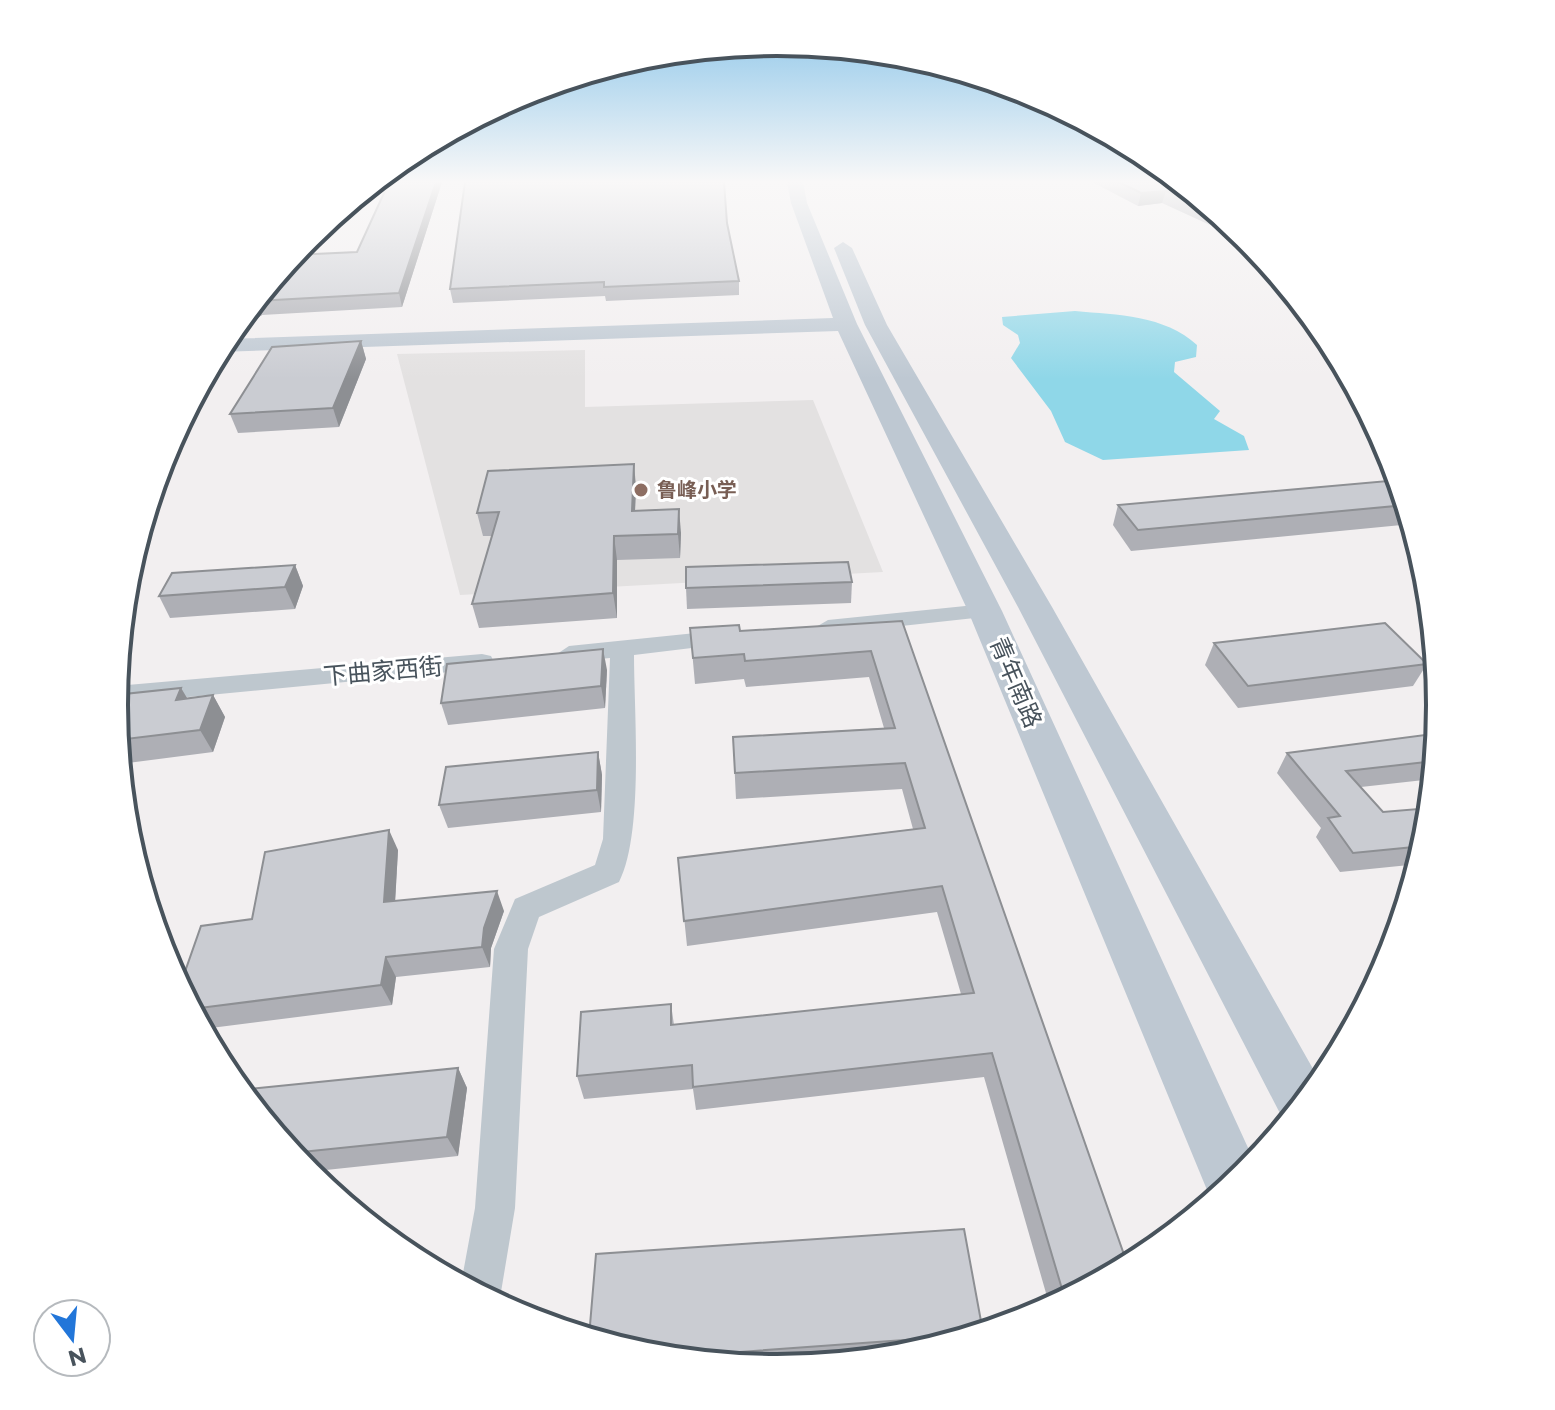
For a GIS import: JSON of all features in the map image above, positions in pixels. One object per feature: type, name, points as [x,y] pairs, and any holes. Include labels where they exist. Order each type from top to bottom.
[{"type":"main road","name":"青年南路","points":[[816,248],[846,324],[985,611],[1228,1171]]},
{"type":"main road","name":"青年南路","points":[[843,248],[876,325],[1035,607],[1297,1093]]},
{"type":"main road","points":[[237,345],[846,324]]},
{"type":"street","points":[[812,629],[985,611]]},
{"type":"street","points":[[543,656],[749,636]]},
{"type":"street","points":[[483,1283],[495,1208],[511,949],[526,908],[608,873],[618,839],[622,649]]},
{"type":"street","name":"下曲家西街","points":[[129,694],[512,659]]},
{"type":"shaded area","name":"鲁峰小学","points":[[585,350],[585,407],[813,400],[883,572],[460,595],[397,354]]},
{"type":"water","points":[[1075,311],[1155,322],[1184,335],[1197,345],[1196,357],[1175,362],[1174,372],[1220,411],[1214,419],[1244,436],[1249,450],[1103,460],[1065,442],[1051,411],[1011,358],[1020,343],[1018,335],[1003,325],[1002,317]]},
{"type":"building","points":[[359,248],[414,248],[399,293],[271,300],[311,254],[357,252]]},
{"type":"building","points":[[456,248],[732,248],[739,281],[604,287],[604,282],[450,289]]},
{"type":"building","points":[[361,341],[333,408],[230,414],[272,347]]},
{"type":"building","points":[[634,464],[632,511],[679,509],[678,534],[614,536],[613,593],[472,604],[499,512],[477,513],[488,471]]},
{"type":"building","points":[[1386,481],[1395,506],[1138,530],[1118,505]]},
{"type":"building","points":[[848,562],[852,582],[686,588],[686,567]]},
{"type":"building","points":[[295,565],[285,587],[159,596],[172,573]]},
{"type":"building","points":[[902,621],[1124,1254],[1065,1287],[1062,1288],[992,1053],[693,1087],[692,1065],[577,1076],[581,1012],[671,1004],[671,1025],[974,993],[942,886],[684,921],[678,858],[925,828],[905,763],[735,773],[733,737],[895,728],[871,651],[745,661],[744,654],[693,658],[690,628],[739,625],[740,631]]},
{"type":"building","points":[[1385,623],[1425,664],[1248,686],[1214,643]]},
{"type":"building","points":[[603,649],[601,686],[441,703],[447,664]]},
{"type":"building","points":[[181,688],[176,700],[213,695],[200,730],[130,739],[129,694]]},
{"type":"building","points":[[1425,735],[1424,762],[1346,771],[1383,812],[1418,809],[1410,847],[1353,853],[1328,818],[1340,816],[1287,753]]},
{"type":"building","points":[[598,752],[597,790],[439,805],[446,767]]},
{"type":"building","points":[[389,830],[384,902],[497,891],[484,928],[482,947],[386,957],[381,985],[203,1008],[186,970],[201,926],[252,919],[265,852]]},
{"type":"building","points":[[458,1068],[447,1137],[307,1151],[255,1089]]},
{"type":"building","points":[[964,1229],[981,1321],[915,1339],[731,1353],[651,1342],[590,1326],[596,1254]]},
{"type":"place","name":"鲁峰小学","points":[[641,490]]}]
